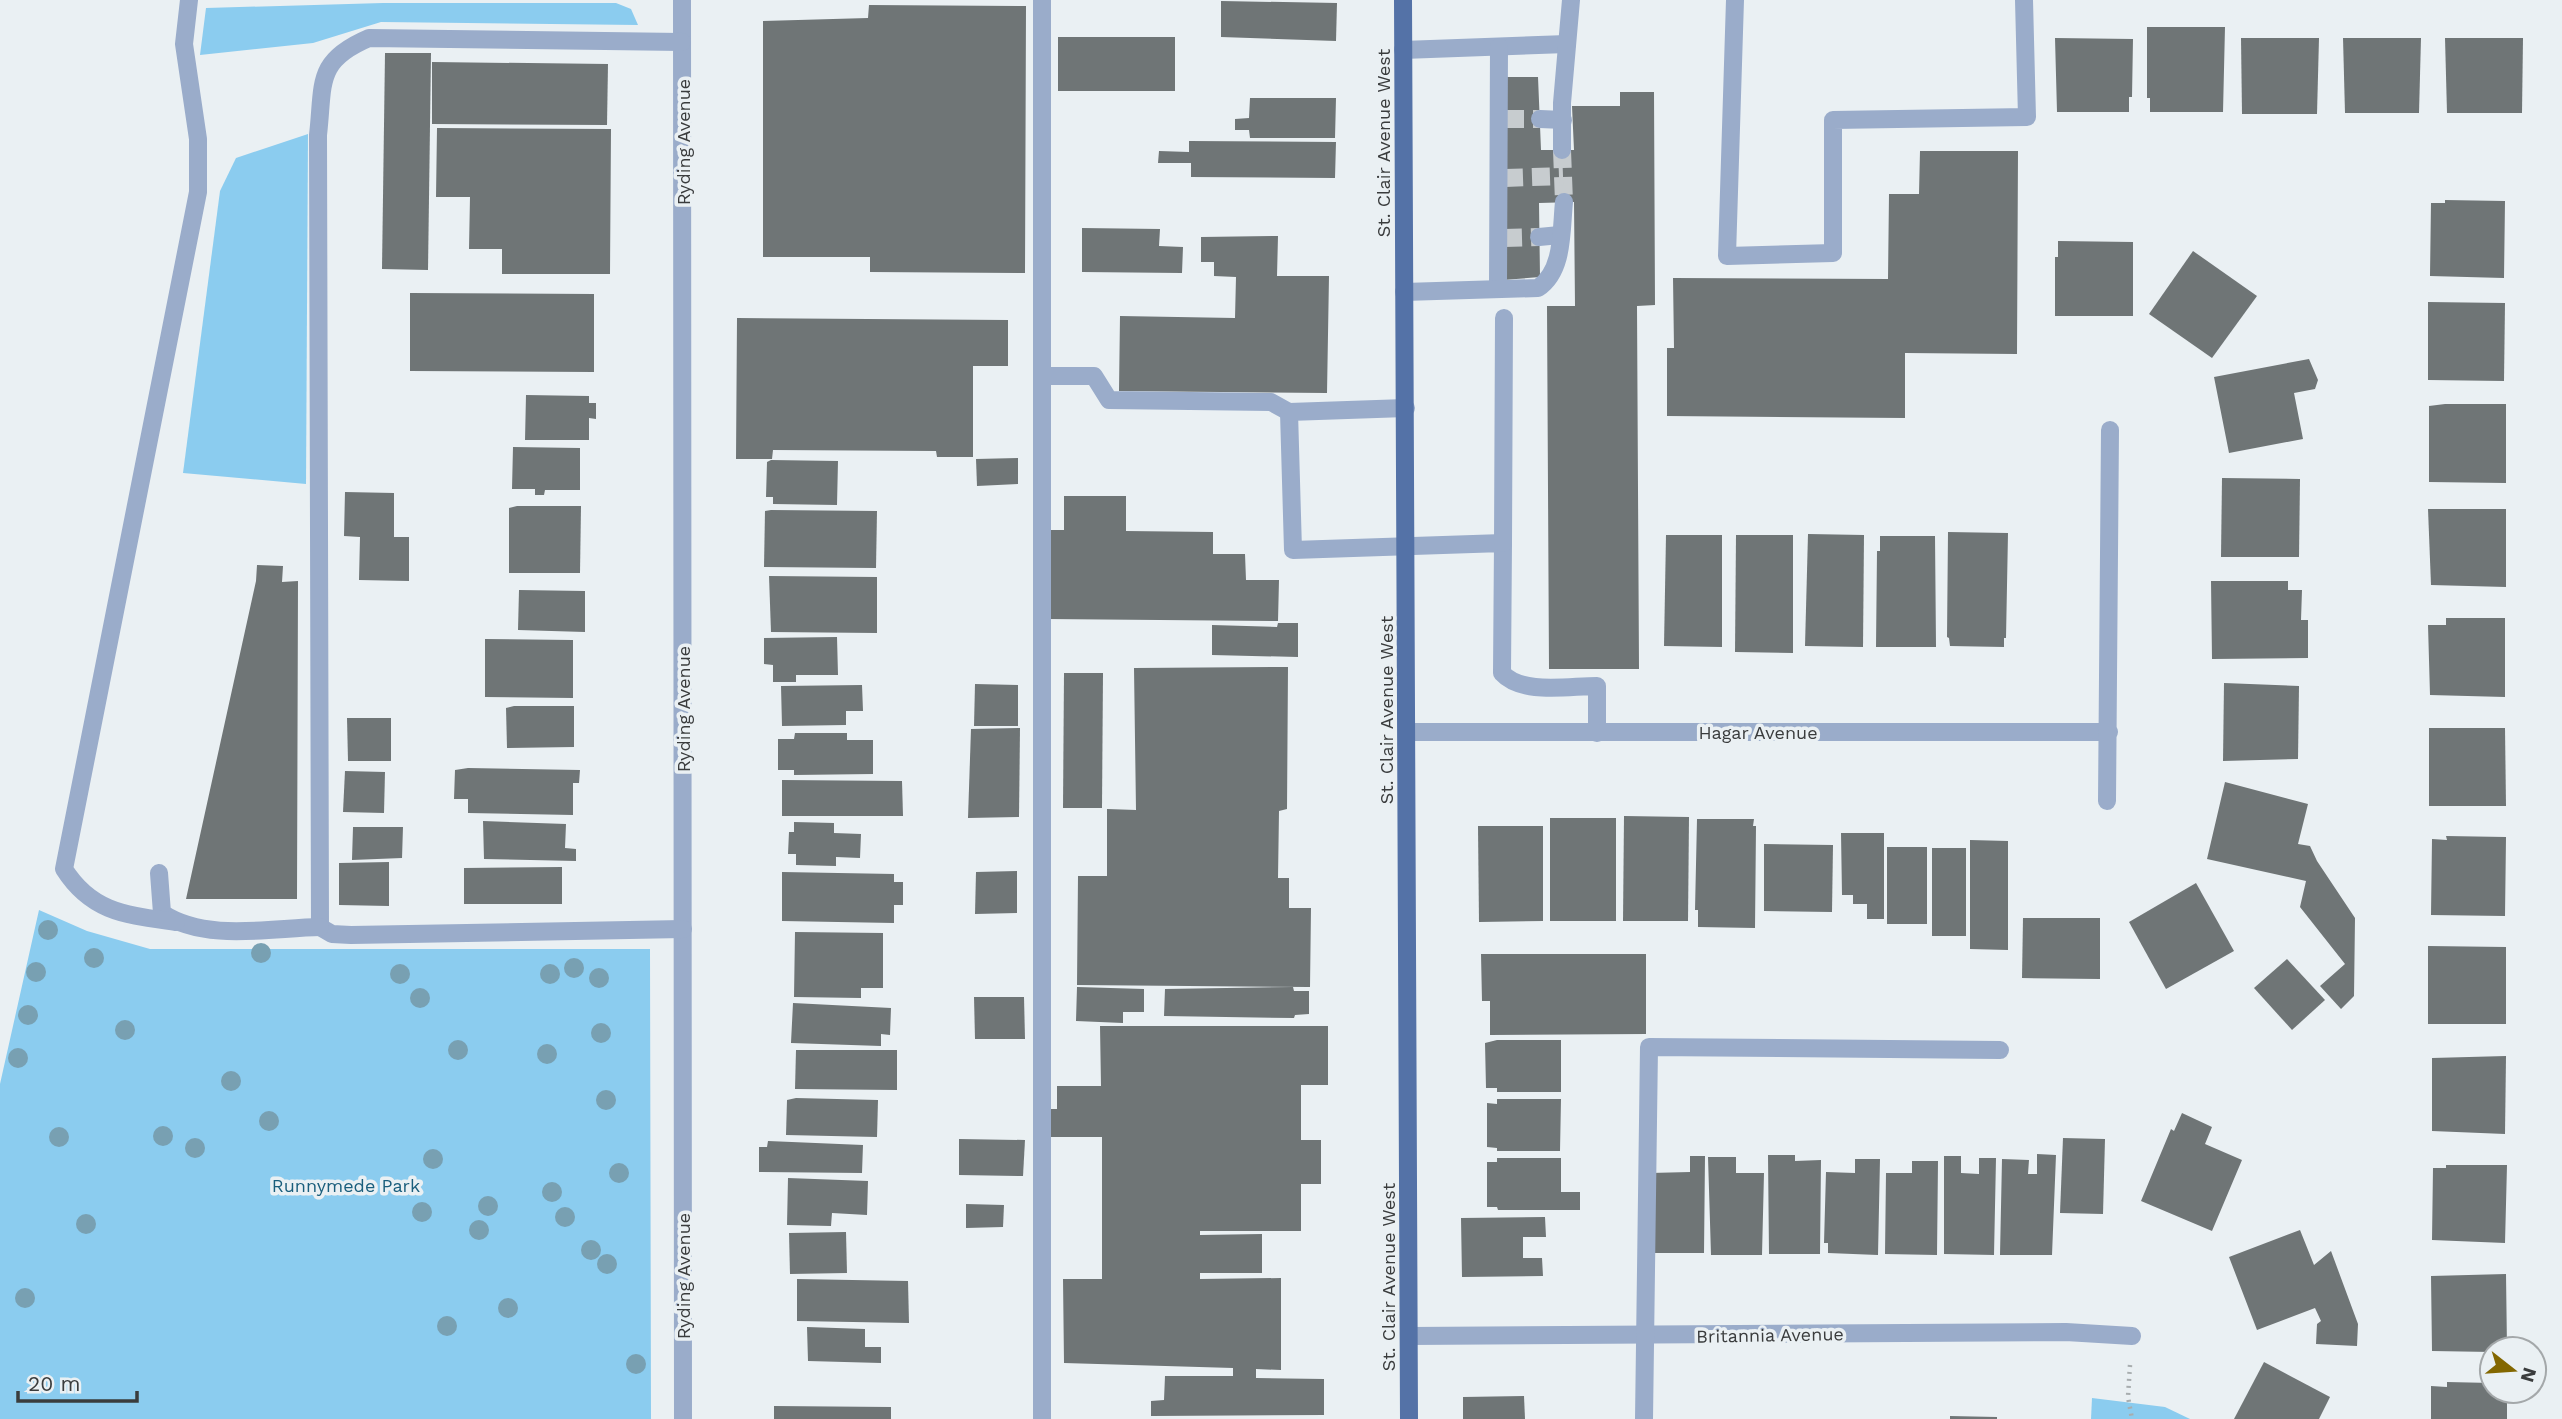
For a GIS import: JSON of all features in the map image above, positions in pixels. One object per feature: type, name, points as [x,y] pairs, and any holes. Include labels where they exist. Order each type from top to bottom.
[{"type":"main road","name":"St. Clair Avenue West","points":[[1403,0],[1409,1419]]},
{"type":"street","points":[[189,0],[184,44],[198,139],[198,192],[64,869],[76,889],[104,908],[205,930],[320,927],[332,933],[351,935],[683,929]]},
{"type":"street","name":"Ryding Avenue","points":[[682,0],[683,1419]]},
{"type":"street","points":[[1042,0],[1042,1419]]},
{"type":"street","points":[[1562,150],[1571,0]]},
{"type":"street","points":[[1735,0],[1727,256],[1833,253],[1833,120],[2027,117],[2024,0]]},
{"type":"street","points":[[320,927],[318,135],[326,70],[343,49],[369,38],[381,37],[682,42]]},
{"type":"street","points":[[1403,50],[1567,44]]},
{"type":"street","points":[[1498,288],[1502,178],[1499,47]]},
{"type":"street","points":[[1540,119],[1563,120]]},
{"type":"street","points":[[1404,292],[1538,288],[1550,280],[1564,202]]},
{"type":"street","points":[[1539,237],[1560,235]]},
{"type":"street","points":[[1504,318],[1502,673],[1511,682],[1523,686],[1597,686],[1597,733]]},
{"type":"street","points":[[1042,376],[1094,376],[1109,400],[1271,401],[1289,412],[1406,408]]},
{"type":"street","points":[[1289,412],[1293,550],[1503,543]]},
{"type":"street","points":[[2107,801],[2110,430]]},
{"type":"street","name":"Hagar Avenue","points":[[1408,732],[2109,732]]},
{"type":"street","points":[[159,873],[162,913],[176,922]]},
{"type":"street","points":[[1644,1419],[1649,1047],[2000,1050]]},
{"type":"street","name":"Britannia Avenue","points":[[1409,1336],[2066,1332],[2132,1336]]},
{"type":"path","points":[[2132,1336],[2128,1397],[2132,1419]]},
{"type":"green space","points":[[383,3],[616,3],[631,9],[638,25],[381,22],[313,43],[200,55],[206,8]]},
{"type":"green space","points":[[308,134],[306,484],[183,473],[220,191],[236,158]]},
{"type":"green space","name":"Runnymede Park","points":[[39,910],[87,931],[150,949],[650,949],[651,1419],[0,1419],[0,1084]]},
{"type":"green space","points":[[2092,1398],[2165,1407],[2190,1419],[2091,1419]]},
{"type":"building","points":[[1221,1],[1337,3],[1336,41],[1221,37]]},
{"type":"building","points":[[869,5],[1026,6],[1025,273],[870,272],[870,257],[763,257],[763,21],[868,18]]},
{"type":"building","points":[[2147,27],[2225,27],[2223,112],[2150,112],[2150,98],[2147,98]]},
{"type":"building","points":[[1058,37],[1175,37],[1175,91],[1058,91]]},
{"type":"building","points":[[2055,38],[2133,39],[2132,97],[2129,97],[2129,112],[2057,112]]},
{"type":"building","points":[[2241,38],[2319,38],[2317,114],[2242,114]]},
{"type":"building","points":[[2343,38],[2421,38],[2419,113],[2345,113]]},
{"type":"building","points":[[2445,38],[2523,38],[2522,113],[2447,113]]},
{"type":"building","points":[[385,53],[431,53],[428,270],[382,269]]},
{"type":"building","points":[[432,62],[608,64],[607,125],[432,124]]},
{"type":"building","points":[[1507,77],[1538,77],[1541,150],[1574,150],[1572,106],[1620,106],[1620,92],[1654,92],[1655,305],[1637,306],[1639,669],[1549,669],[1547,306],[1575,306],[1574,202],[1539,203],[1540,277],[1503,280]]},
{"type":"building","points":[[1250,98],[1336,98],[1335,138],[1250,138],[1249,130],[1235,130],[1235,119],[1249,118]]},
{"type":"building","points":[[437,128],[611,129],[610,274],[502,274],[502,249],[469,249],[470,197],[436,197]]},
{"type":"building","points":[[1189,141],[1336,142],[1335,178],[1191,177],[1191,163],[1158,163],[1159,151],[1189,152]]},
{"type":"building","points":[[1920,151],[2018,151],[2017,354],[1905,353],[1905,418],[1667,416],[1667,348],[1674,348],[1673,278],[1888,279],[1889,194],[1919,194]]},
{"type":"building","points":[[2445,200],[2505,201],[2504,278],[2430,276],[2431,203],[2445,203]]},
{"type":"building","points":[[1082,228],[1160,229],[1159,246],[1183,247],[1182,273],[1082,272]]},
{"type":"building","points":[[1278,236],[1277,276],[1329,276],[1327,393],[1119,391],[1120,316],[1235,318],[1236,277],[1214,276],[1214,262],[1201,262],[1201,237]]},
{"type":"building","points":[[2058,241],[2133,242],[2133,316],[2055,316],[2055,257],[2058,257]]},
{"type":"building","points":[[2193,251],[2257,296],[2212,358],[2149,314]]},
{"type":"building","points":[[410,293],[594,294],[594,372],[410,371]]},
{"type":"building","points":[[2428,302],[2505,303],[2504,381],[2428,380]]},
{"type":"building","points":[[737,318],[1008,320],[1008,366],[973,366],[973,457],[937,457],[936,451],[773,450],[772,459],[736,459]]},
{"type":"building","points":[[2309,359],[2318,380],[2315,389],[2294,393],[2303,439],[2229,453],[2214,377]]},
{"type":"building","points":[[526,395],[589,396],[589,403],[596,403],[596,419],[589,418],[589,440],[525,440]]},
{"type":"building","points":[[2506,404],[2506,483],[2429,482],[2429,406]]},
{"type":"building","points":[[513,447],[580,448],[580,490],[545,490],[544,495],[535,495],[535,489],[512,489]]},
{"type":"building","points":[[1018,458],[1018,484],[977,486],[976,459]]},
{"type":"building","points":[[838,461],[837,505],[773,504],[773,497],[766,497],[767,462]]},
{"type":"building","points":[[2222,478],[2300,479],[2299,557],[2221,557]]},
{"type":"building","points":[[345,492],[394,493],[394,537],[409,537],[409,581],[359,580],[360,537],[344,536]]},
{"type":"building","points":[[1064,496],[1126,496],[1126,531],[1213,532],[1213,554],[1245,554],[1246,580],[1279,580],[1278,621],[1047,619],[1048,530],[1064,530]]},
{"type":"building","points":[[581,506],[580,573],[509,573],[509,508]]},
{"type":"building","points":[[2428,509],[2506,509],[2506,587],[2431,585]]},
{"type":"building","points":[[765,511],[877,511],[876,568],[764,567]]},
{"type":"building","points":[[1948,532],[2008,533],[2004,647],[1950,646],[1947,637]]},
{"type":"building","points":[[1808,534],[1864,535],[1863,647],[1805,646]]},
{"type":"building","points":[[1666,535],[1722,535],[1722,647],[1664,646]]},
{"type":"building","points":[[1736,535],[1793,535],[1793,653],[1735,652]]},
{"type":"building","points":[[1880,536],[1935,536],[1936,647],[1876,647],[1877,551],[1880,551]]},
{"type":"building","points":[[257,565],[283,566],[282,582],[298,581],[297,899],[186,899],[256,581]]},
{"type":"building","points":[[769,576],[877,577],[877,633],[771,632]]},
{"type":"building","points":[[2211,581],[2288,581],[2288,590],[2302,590],[2301,620],[2308,620],[2308,658],[2212,659]]},
{"type":"building","points":[[519,590],[585,591],[585,632],[518,630]]},
{"type":"building","points":[[2446,618],[2505,618],[2505,697],[2430,695],[2428,625],[2446,625]]},
{"type":"building","points":[[1278,623],[1298,623],[1298,657],[1212,655],[1212,625],[1277,627]]},
{"type":"building","points":[[837,637],[838,675],[796,675],[796,682],[773,682],[773,665],[764,664],[764,638]]},
{"type":"building","points":[[485,639],[573,640],[573,698],[485,697]]},
{"type":"building","points":[[1288,667],[1287,809],[1279,811],[1278,878],[1289,878],[1289,908],[1311,908],[1310,987],[1077,985],[1078,876],[1107,876],[1107,809],[1136,810],[1134,668]]},
{"type":"building","points":[[1064,673],[1103,673],[1102,808],[1063,808]]},
{"type":"building","points":[[2224,683],[2299,686],[2298,759],[2223,761]]},
{"type":"building","points":[[975,684],[1018,685],[1018,726],[974,726]]},
{"type":"building","points":[[862,685],[863,711],[846,711],[846,725],[782,726],[781,686]]},
{"type":"building","points":[[574,706],[574,747],[507,748],[506,708]]},
{"type":"building","points":[[347,718],[391,718],[391,761],[348,761]]},
{"type":"building","points":[[1020,728],[1019,817],[968,818],[971,729]]},
{"type":"building","points":[[2429,728],[2505,728],[2506,806],[2429,806]]},
{"type":"building","points":[[795,733],[847,733],[847,740],[873,740],[873,774],[794,775],[794,770],[778,770],[778,739],[794,739]]},
{"type":"building","points":[[455,770],[580,770],[579,783],[573,783],[573,815],[468,813],[468,799],[454,799]]},
{"type":"building","points":[[345,771],[385,772],[384,813],[343,812]]},
{"type":"building","points":[[782,780],[902,781],[903,816],[782,816]]},
{"type":"building","points":[[2225,782],[2308,804],[2298,844],[2310,846],[2355,918],[2354,996],[2341,1009],[2320,986],[2345,964],[2300,907],[2306,881],[2207,859]]},
{"type":"building","points":[[1624,816],[1689,817],[1688,921],[1623,921]]},
{"type":"building","points":[[1550,818],[1616,818],[1616,921],[1550,921]]},
{"type":"building","points":[[1697,819],[1754,819],[1755,928],[1698,927],[1698,910],[1695,910]]},
{"type":"building","points":[[483,821],[566,824],[565,848],[576,849],[576,861],[484,859]]},
{"type":"building","points":[[794,822],[834,823],[834,833],[861,834],[860,858],[836,857],[836,866],[796,865],[796,854],[788,854],[789,832],[794,832]]},
{"type":"building","points":[[1478,826],[1543,826],[1543,921],[1479,922]]},
{"type":"building","points":[[353,827],[403,827],[402,858],[352,860]]},
{"type":"building","points":[[1841,833],[1884,833],[1884,919],[1867,919],[1867,904],[1853,904],[1853,895],[1842,895]]},
{"type":"building","points":[[2446,836],[2506,837],[2505,916],[2431,915],[2432,839],[2447,840]]},
{"type":"building","points":[[1970,840],[2008,841],[2008,950],[1970,949]]},
{"type":"building","points":[[1764,844],[1833,845],[1832,912],[1764,911]]},
{"type":"building","points":[[1887,847],[1927,847],[1927,924],[1887,924]]},
{"type":"building","points":[[1932,848],[1966,848],[1966,936],[1932,936]]},
{"type":"building","points":[[389,862],[389,906],[339,905],[339,863]]},
{"type":"building","points":[[562,867],[562,904],[464,904],[464,868]]},
{"type":"building","points":[[1017,871],[1017,913],[975,914],[976,872]]},
{"type":"building","points":[[782,872],[894,874],[894,882],[903,882],[903,905],[894,905],[894,923],[782,921]]},
{"type":"building","points":[[2196,883],[2234,951],[2166,989],[2129,922]]},
{"type":"building","points":[[2023,918],[2100,918],[2100,979],[2022,978]]},
{"type":"building","points":[[795,932],[883,933],[883,988],[861,988],[861,998],[794,997]]},
{"type":"building","points":[[2428,946],[2506,947],[2506,1024],[2428,1024]]},
{"type":"building","points":[[1481,954],[1646,954],[1646,1034],[1490,1035],[1490,1001],[1482,1001]]},
{"type":"building","points":[[2287,959],[2325,1000],[2292,1030],[2254,988]]},
{"type":"building","points":[[1077,987],[1144,989],[1144,1012],[1123,1012],[1123,1023],[1076,1021]]},
{"type":"building","points":[[1293,987],[1294,991],[1309,991],[1309,1014],[1295,1015],[1294,1018],[1164,1016],[1165,989]]},
{"type":"building","points":[[974,997],[1024,997],[1025,1039],[975,1039]]},
{"type":"building","points":[[793,1003],[891,1008],[890,1035],[881,1034],[881,1046],[791,1043]]},
{"type":"building","points":[[1100,1026],[1328,1026],[1328,1085],[1301,1085],[1301,1140],[1321,1140],[1321,1184],[1301,1184],[1301,1231],[1200,1231],[1200,1235],[1262,1234],[1262,1273],[1200,1273],[1200,1279],[1281,1278],[1281,1370],[1256,1369],[1256,1378],[1324,1379],[1324,1415],[1151,1416],[1151,1401],[1164,1400],[1165,1376],[1233,1376],[1233,1368],[1064,1363],[1063,1279],[1102,1279],[1102,1137],[1049,1137],[1049,1109],[1057,1109],[1057,1086],[1101,1086]]},
{"type":"building","points":[[1497,1040],[1561,1040],[1561,1092],[1497,1092],[1497,1088],[1486,1088],[1485,1043]]},
{"type":"building","points":[[796,1050],[897,1050],[897,1090],[795,1089]]},
{"type":"building","points":[[2506,1056],[2505,1134],[2432,1131],[2432,1058]]},
{"type":"building","points":[[1497,1099],[1561,1099],[1560,1151],[1497,1151],[1497,1148],[1487,1147],[1487,1103],[1497,1104]]},
{"type":"building","points":[[787,1100],[878,1100],[877,1137],[786,1135]]},
{"type":"building","points":[[2182,1113],[2212,1127],[2205,1144],[2242,1160],[2212,1231],[2141,1201],[2171,1129],[2174,1131]]},
{"type":"building","points":[[2063,1138],[2105,1139],[2103,1214],[2060,1213]]},
{"type":"building","points":[[959,1139],[1025,1140],[1023,1176],[959,1175]]},
{"type":"building","points":[[768,1141],[863,1145],[862,1173],[759,1172],[759,1147],[767,1147]]},
{"type":"building","points":[[2037,1154],[2056,1155],[2052,1255],[2000,1255],[2002,1159],[2029,1160],[2028,1174],[2037,1174]]},
{"type":"building","points":[[1768,1155],[1795,1155],[1795,1161],[1821,1160],[1820,1254],[1769,1254]]},
{"type":"building","points":[[1690,1156],[1705,1156],[1704,1253],[1653,1253],[1650,1173],[1690,1172]]},
{"type":"building","points":[[1944,1156],[1961,1156],[1961,1173],[1979,1174],[1979,1158],[1996,1158],[1994,1255],[1944,1254]]},
{"type":"building","points":[[1708,1157],[1736,1157],[1736,1173],[1764,1173],[1762,1255],[1711,1255]]},
{"type":"building","points":[[1497,1158],[1561,1158],[1561,1192],[1580,1192],[1580,1210],[1498,1210],[1497,1207],[1487,1207],[1487,1162],[1497,1162]]},
{"type":"building","points":[[1855,1159],[1880,1159],[1878,1255],[1828,1253],[1828,1243],[1824,1243],[1826,1172],[1855,1173]]},
{"type":"building","points":[[1912,1161],[1938,1161],[1937,1255],[1885,1254],[1886,1173],[1912,1173]]},
{"type":"building","points":[[2446,1165],[2507,1165],[2505,1243],[2432,1240],[2433,1168],[2446,1168]]},
{"type":"building","points":[[788,1178],[868,1181],[867,1215],[832,1213],[831,1226],[787,1225]]},
{"type":"building","points":[[966,1204],[1004,1205],[1003,1227],[966,1228]]},
{"type":"building","points":[[1545,1217],[1546,1237],[1523,1237],[1523,1258],[1542,1258],[1543,1276],[1462,1277],[1461,1218]]},
{"type":"building","points":[[2300,1230],[2314,1265],[2331,1251],[2358,1324],[2357,1346],[2316,1344],[2317,1324],[2321,1321],[2315,1308],[2257,1330],[2229,1257]]},
{"type":"building","points":[[846,1232],[847,1273],[790,1274],[789,1233]]},
{"type":"building","points":[[2506,1274],[2507,1335],[2478,1335],[2478,1352],[2432,1351],[2431,1276]]},
{"type":"building","points":[[797,1279],[908,1281],[909,1323],[797,1321]]},
{"type":"building","points":[[807,1327],[865,1329],[865,1347],[881,1347],[881,1363],[808,1361]]},
{"type":"building","points":[[2264,1362],[2330,1397],[2319,1419],[2234,1419]]},
{"type":"building","points":[[2447,1382],[2478,1383],[2478,1405],[2507,1405],[2507,1419],[2431,1419],[2431,1386],[2447,1387]]},
{"type":"building","points":[[1524,1396],[1525,1419],[1463,1419],[1463,1397]]},
{"type":"building","points":[[774,1406],[891,1407],[891,1419],[774,1419]]},
{"type":"building","points":[[1950,1416],[1997,1417],[1997,1419],[1950,1419]]},
{"type":"tunnel","points":[[1506,119],[1540,119]]},
{"type":"tunnel","points":[[1562,150],[1564,202]]},
{"type":"tunnel","points":[[1505,178],[1563,176]]},
{"type":"tunnel","points":[[1504,238],[1539,237]]}]
